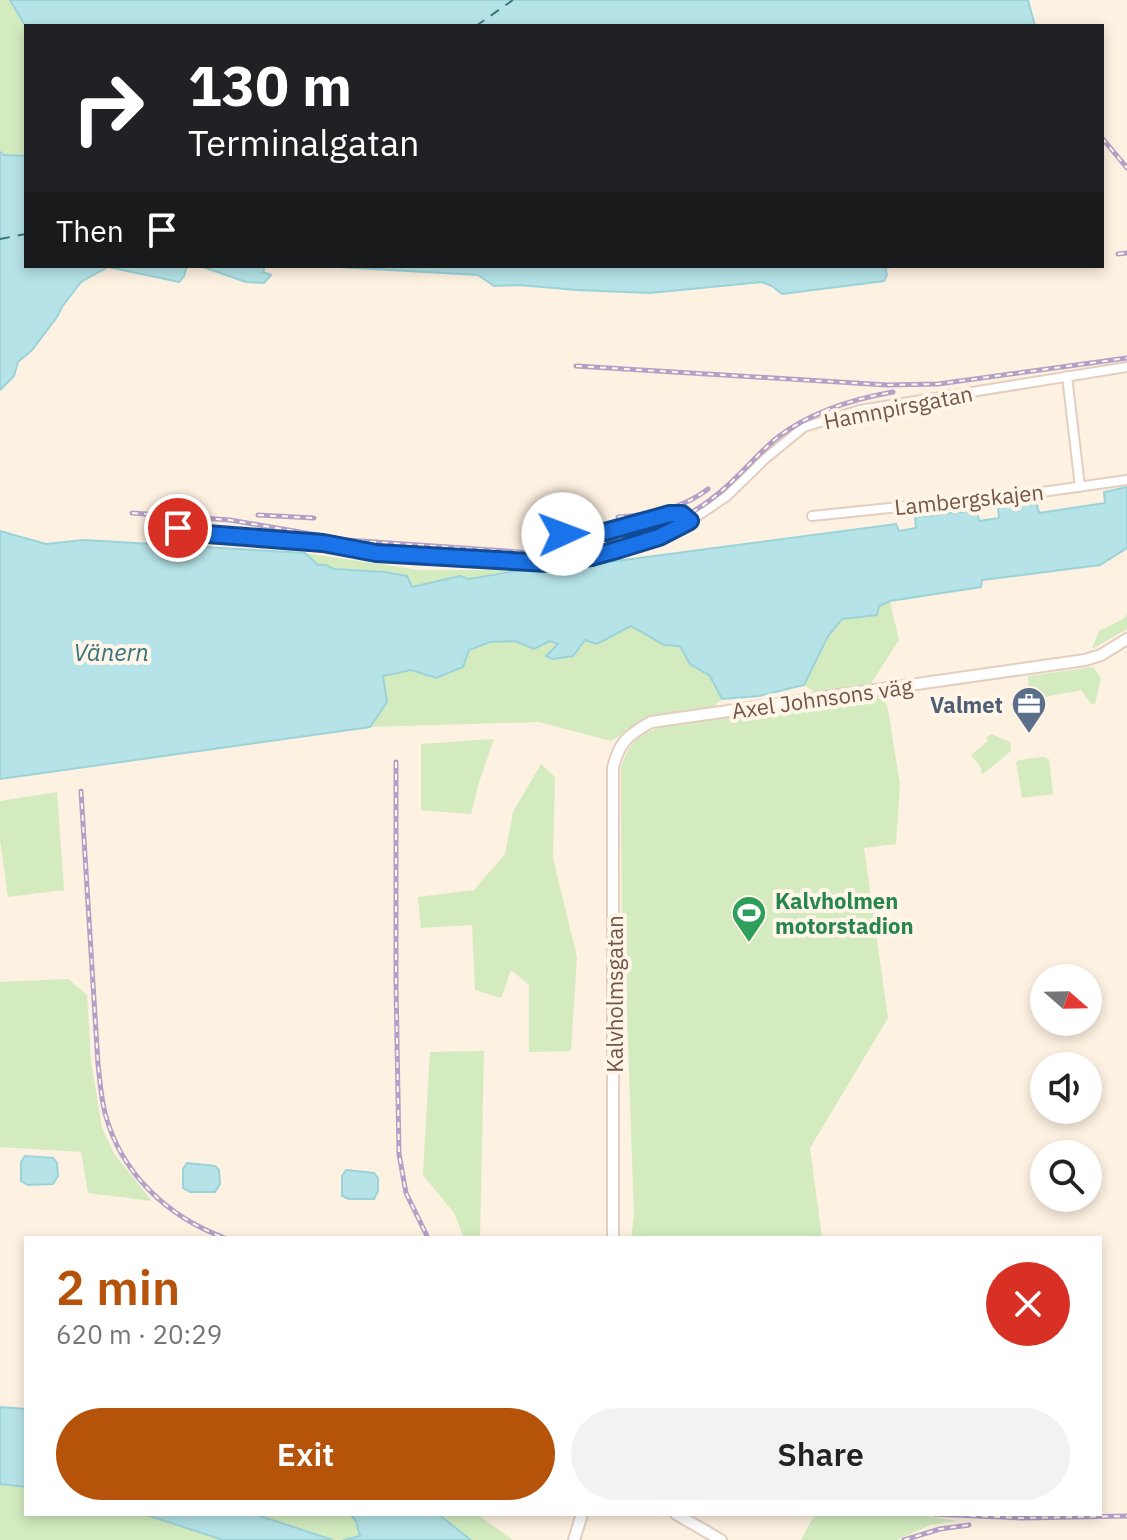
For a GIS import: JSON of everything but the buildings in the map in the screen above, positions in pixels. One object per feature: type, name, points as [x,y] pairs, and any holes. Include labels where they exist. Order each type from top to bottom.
[{"type":"street","name":"Hamnpirsgatan","points":[[176,519],[178,528],[194,533],[323,543],[376,553],[547,563],[591,557],[659,537],[690,521],[727,496],[804,427],[860,410],[1127,367]]},
{"type":"street","points":[[1067,376],[1080,487]]},
{"type":"street","name":"Lambergskajen","points":[[812,516],[1127,480]]},
{"type":"street","points":[[563,534],[605,532],[670,514],[682,514],[690,521]]},
{"type":"street","name":"Axel Johnsons väg","points":[[617,750],[630,733],[651,722],[1085,660],[1101,655],[1127,639]]},
{"type":"street","name":"Kalvholmsgatan","points":[[613,1236],[613,768],[617,750]]},
{"type":"street","points":[[574,1540],[581,1516]]},
{"type":"street","points":[[679,1516],[721,1540]]},
{"type":"green space","points":[[0,0],[10,0],[24,24],[24,156],[3,155],[0,152]]},
{"type":"green space","points":[[305,553],[419,570],[521,570],[411,587],[407,576],[334,569],[318,565]]},
{"type":"green space","points":[[890,601],[899,640],[870,685],[817,693],[804,685],[828,636],[842,618],[877,615],[879,606]]},
{"type":"green space","points":[[1127,614],[1127,629],[1092,649],[1099,631]]},
{"type":"green space","points":[[631,626],[664,645],[680,646],[690,664],[710,676],[722,699],[713,707],[664,714],[639,724],[611,741],[539,722],[370,727],[386,702],[383,676],[411,670],[436,678],[472,650],[504,640],[534,649],[550,641],[558,644],[546,655],[552,659],[585,639],[597,644]]},
{"type":"green space","points":[[1093,667],[1101,678],[1095,704],[1091,704],[1081,690],[1040,700],[1029,694],[1028,676]]},
{"type":"green space","name":"Kalvholmen motorstadion","points":[[883,697],[888,709],[900,785],[896,844],[864,848],[888,1018],[810,1148],[822,1236],[631,1236],[634,1216],[626,984],[622,979],[621,768],[627,752],[639,737],[661,726]]},
{"type":"green space","points":[[991,734],[1010,742],[1011,751],[983,774],[971,755],[988,741],[986,738]]},
{"type":"green space","points":[[494,739],[471,814],[421,810],[421,744]]},
{"type":"green space","points":[[1043,757],[1049,759],[1053,794],[1022,798],[1016,762]]},
{"type":"green space","points":[[541,764],[555,777],[553,858],[577,957],[571,1051],[529,1052],[529,985],[511,970],[501,998],[475,990],[472,925],[421,928],[418,897],[474,890],[505,854],[513,812]]},
{"type":"green space","points":[[57,792],[64,890],[8,897],[0,840],[0,801]]},
{"type":"green space","points":[[68,979],[87,995],[91,1061],[102,1128],[115,1155],[152,1201],[88,1193],[81,1152],[0,1147],[0,982]]},
{"type":"green space","points":[[484,1051],[480,1236],[463,1236],[454,1213],[423,1175],[430,1052]]},
{"type":"green space","points":[[0,1484],[24,1487],[24,1516],[150,1516],[223,1540],[0,1540]]},
{"type":"green space","points":[[249,1516],[352,1516],[360,1536],[333,1540]]},
{"type":"green space","points":[[441,1516],[480,1516],[513,1540],[471,1540]]},
{"type":"green space","points":[[814,1516],[926,1516],[957,1521],[930,1525],[897,1540],[801,1540]]},
{"type":"water","points":[[10,0],[1028,0],[1034,24],[24,24]]},
{"type":"water","points":[[0,152],[24,156],[24,268],[106,268],[81,282],[32,350],[18,362],[14,376],[0,390]]},
{"type":"water","points":[[113,268],[186,268],[179,282]]},
{"type":"water","points":[[206,268],[264,268],[263,272],[271,275],[264,283],[246,282]]},
{"type":"water","points":[[356,268],[885,268],[887,275],[884,281],[782,294],[762,282],[650,293],[494,286],[478,275]]},
{"type":"water","name":"Vänern","points":[[1127,487],[1127,548],[1100,565],[982,580],[981,587],[890,601],[879,606],[877,615],[842,619],[828,636],[804,685],[759,696],[722,699],[710,676],[690,664],[680,646],[664,645],[631,626],[597,644],[585,640],[573,656],[552,659],[546,656],[558,644],[550,641],[534,649],[515,641],[490,642],[469,650],[463,667],[436,678],[411,670],[383,676],[387,702],[370,727],[0,779],[0,531],[46,544],[84,540],[305,553],[318,565],[334,569],[407,576],[412,587],[460,576],[469,579],[896,524],[899,531],[916,528],[915,517],[977,510],[979,521],[999,518],[998,507],[1036,501],[1039,513],[1105,503],[1104,492]]},
{"type":"water","points":[[25,1156],[53,1158],[57,1163],[58,1176],[53,1184],[28,1185],[21,1181],[21,1162]]},
{"type":"water","points":[[187,1163],[215,1166],[219,1170],[220,1184],[215,1192],[190,1192],[183,1188],[183,1169]]},
{"type":"water","points":[[346,1170],[374,1173],[378,1178],[378,1191],[374,1199],[342,1196],[342,1176]]},
{"type":"water","points":[[0,1407],[24,1409],[24,1487],[0,1484]]},
{"type":"water","points":[[150,1516],[260,1516],[333,1540],[223,1540]]},
{"type":"water","points":[[352,1516],[441,1516],[471,1540],[343,1540],[360,1536]]},
{"type":"ferry route","points":[[479,24],[513,0]]},
{"type":"ferry route","points":[[0,239],[24,234]]},
{"type":"railway","points":[[1104,140],[1127,168]]},
{"type":"railway","points":[[1118,254],[1127,253]]},
{"type":"railway","points":[[576,366],[887,385],[938,384],[1127,358]]},
{"type":"railway","points":[[648,531],[677,520],[703,505],[778,437],[804,420],[863,398],[893,392]]},
{"type":"railway","points":[[618,517],[665,510],[687,502],[708,489]]},
{"type":"railway","points":[[132,513],[230,520],[346,540],[549,554],[598,549],[657,528]]},
{"type":"railway","points":[[258,515],[314,518]]},
{"type":"railway","points":[[547,541],[581,542]]},
{"type":"railway","points":[[396,762],[399,1154],[406,1193],[427,1236]]},
{"type":"railway","points":[[81,791],[98,1064],[105,1113],[122,1155],[150,1190],[184,1218],[220,1236]]},
{"type":"railway","points":[[978,1516],[1127,1516]]},
{"type":"railway","points":[[904,1540],[940,1529],[969,1525]]},
{"type":"place","name":"Valmet","points":[[1029,735]]},
{"type":"place","name":"Kalvholmen motorstadion","points":[[749,944]]},
{"type":"route","points":[[178,528],[194,533],[323,543],[376,553],[547,563],[620,549],[659,537],[690,521],[682,514],[670,514],[605,532],[563,534]]}]
